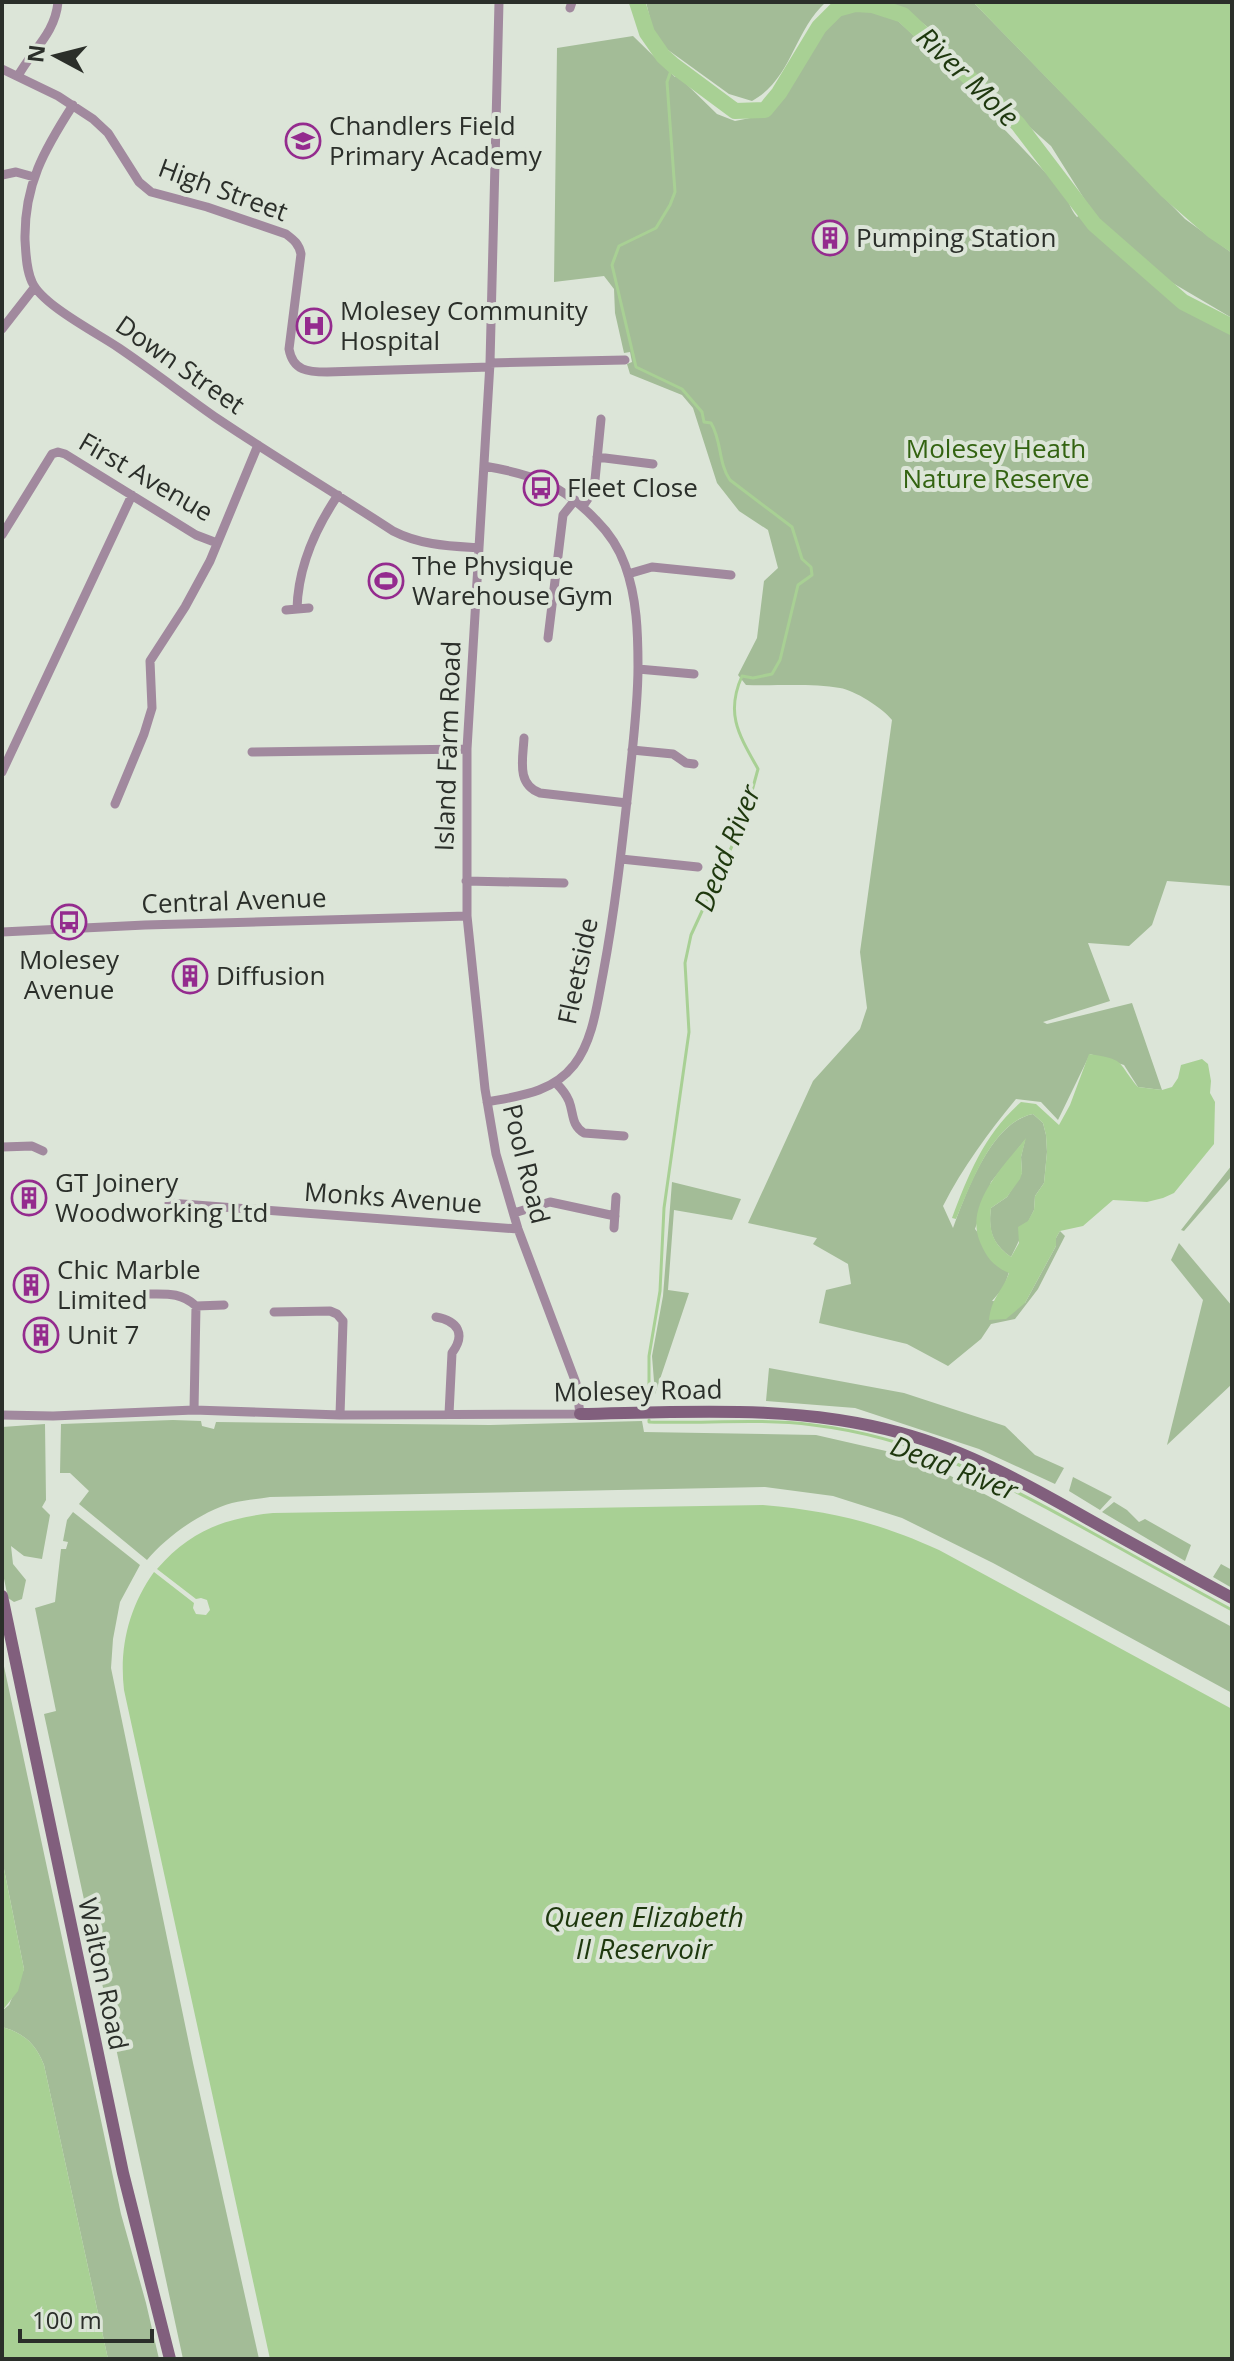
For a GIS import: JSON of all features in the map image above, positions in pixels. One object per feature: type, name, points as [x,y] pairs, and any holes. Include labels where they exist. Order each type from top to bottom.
[{"type":"main road","name":"Molesey Road","points":[[580,1414],[760,1412],[814,1416],[900,1432],[952,1449],[1007,1473],[1232,1598]]},
{"type":"main road","name":"Walton Road","points":[[2,1596],[123,2173],[170,2359]]},
{"type":"street","points":[[18,76],[48,35],[58,2]]},
{"type":"street","name":"Island Farm Road","points":[[467,916],[467,749],[490,365],[499,2]]},
{"type":"street","name":"High Street","points":[[2,69],[73,105],[108,133],[145,189],[248,220],[286,234],[297,243],[301,254],[289,349],[298,368],[327,372],[490,365]]},
{"type":"street","points":[[2,329],[34,288],[26,257],[25,222],[34,177],[47,147],[73,105]]},
{"type":"street","points":[[2,175],[16,172],[34,177]]},
{"type":"street","name":"Down Street","points":[[34,288],[55,306],[258,445],[393,531],[410,540],[479,548]]},
{"type":"street","points":[[490,365],[625,360]]},
{"type":"street","points":[[548,638],[563,515],[594,490],[601,419]]},
{"type":"street","points":[[115,804],[152,708],[150,661],[185,607],[217,543],[258,445]]},
{"type":"street","name":"First Avenue","points":[[2,535],[45,464],[52,454],[58,452],[196,535],[217,543]]},
{"type":"street","points":[[597,457],[653,464]]},
{"type":"street","name":"Fleetside","points":[[484,466],[537,478],[579,503],[608,532],[625,564],[636,609],[638,669],[632,750],[621,859],[605,962],[594,1019],[583,1049],[575,1063],[556,1083]]},
{"type":"street","points":[[2,772],[132,495]]},
{"type":"street","points":[[309,608],[292,609],[319,523],[338,495]]},
{"type":"street","points":[[628,574],[652,567],[731,575]]},
{"type":"street","points":[[638,669],[694,674]]},
{"type":"street","points":[[524,738],[523,774],[531,790],[627,803]]},
{"type":"street","points":[[252,752],[467,749]]},
{"type":"street","points":[[632,750],[673,754],[686,763],[694,764]]},
{"type":"street","points":[[621,859],[698,867]]},
{"type":"street","points":[[466,881],[564,883]]},
{"type":"street","name":"Central Avenue","points":[[2,932],[467,916]]},
{"type":"street","name":"Pool Road","points":[[467,916],[487,1102],[496,1154],[518,1229],[576,1383],[580,1414]]},
{"type":"street","points":[[487,1102],[537,1092],[556,1083],[566,1095],[579,1130],[624,1136]]},
{"type":"street","points":[[2,1147],[32,1146],[43,1151]]},
{"type":"street","points":[[614,1228],[616,1197]]},
{"type":"street","points":[[514,1213],[550,1202],[615,1216]]},
{"type":"street","name":"Monks Avenue","points":[[169,1203],[518,1229]]},
{"type":"street","points":[[147,1294],[178,1294],[196,1306],[194,1410]]},
{"type":"street","points":[[196,1306],[224,1305]]},
{"type":"street","points":[[274,1312],[330,1311],[343,1321],[340,1415]]},
{"type":"street","points":[[436,1317],[453,1323],[459,1334],[452,1353],[449,1414]]},
{"type":"street","name":"Molesey Road","points":[[2,1415],[194,1410],[340,1415],[580,1414]]},
{"type":"green space","points":[[646,2],[826,2],[806,27],[776,80],[752,101],[729,94],[664,47],[654,35]]},
{"type":"green space","points":[[889,2],[973,2],[1185,219],[1232,253],[1232,318],[1149,269],[1122,245],[1100,224],[1051,146],[946,49],[930,29]]},
{"type":"green space","name":"Molesey Heath Nature Reserve","points":[[869,9],[897,20],[957,76],[1064,192],[1077,217],[1080,215],[1124,259],[1187,308],[1232,329],[1232,886],[1167,881],[1152,925],[1129,946],[1088,943],[1110,1001],[1043,1022],[1047,1024],[1132,1003],[1162,1090],[1138,1087],[1124,1065],[1090,1054],[1058,1120],[1041,1102],[1016,1099],[968,1164],[943,1206],[953,1228],[973,1179],[993,1144],[1018,1120],[1033,1114],[1043,1123],[1046,1135],[1044,1183],[1035,1196],[1034,1210],[1011,1257],[999,1247],[993,1236],[991,1208],[1007,1197],[1022,1173],[1021,1157],[1025,1140],[991,1182],[975,1229],[1009,1272],[1004,1287],[992,1301],[1025,1303],[1056,1246],[1060,1231],[1065,1236],[1038,1289],[1015,1319],[991,1324],[981,1339],[948,1366],[907,1344],[819,1323],[826,1290],[851,1284],[848,1264],[813,1244],[817,1238],[748,1223],[813,1081],[860,1029],[867,1008],[860,952],[892,720],[875,705],[846,689],[746,685],[738,675],[757,638],[764,581],[778,568],[768,530],[739,511],[717,483],[693,408],[682,395],[630,374],[627,364],[632,362],[630,352],[624,353],[615,313],[614,289],[604,276],[554,282],[557,48],[633,36],[717,114],[735,121],[765,115],[774,108],[795,81],[821,33],[844,11]]},
{"type":"green space","points":[[1232,1165],[1232,1176],[1184,1231],[1181,1230]]},
{"type":"green space","points":[[672,1182],[741,1199],[732,1220],[674,1210],[668,1290],[689,1293],[655,1394],[652,1356],[663,1296]]},
{"type":"green space","points":[[1179,1243],[1232,1306],[1232,1384],[1167,1445],[1203,1300],[1171,1260]]},
{"type":"green space","points":[[769,1368],[904,1393],[1005,1426],[1035,1455],[1064,1468],[1055,1484],[979,1449],[855,1408],[766,1401]]},
{"type":"green space","points":[[201,1421],[202,1426],[214,1429],[216,1422],[490,1425],[642,1421],[644,1432],[816,1435],[886,1451],[934,1467],[1232,1627],[1232,1693],[993,1563],[902,1518],[833,1496],[765,1487],[270,1497],[232,1503],[208,1512],[175,1534],[147,1560],[79,1504],[89,1491],[70,1473],[60,1473],[61,1424]]},
{"type":"green space","points":[[45,1424],[46,1500],[42,1507],[50,1515],[42,1559],[24,1556],[11,1546],[13,1564],[26,1580],[22,1599],[14,1602],[8,1598],[2,1569],[2,1427]]},
{"type":"green space","points":[[1073,1477],[1112,1497],[1100,1510],[1069,1491]]},
{"type":"green space","points":[[1114,1502],[1139,1522],[1145,1519],[1191,1545],[1185,1561],[1102,1512]]},
{"type":"green space","points":[[73,1512],[140,1565],[120,1602],[111,1668],[193,2063],[259,2359],[183,2359],[44,1714],[56,1711],[35,1608],[55,1602],[61,1549],[66,1549],[68,1542],[63,1541],[67,1520]]},
{"type":"green space","points":[[1221,1564],[1232,1570],[1232,1588],[1213,1577]]},
{"type":"green space","points":[[2,1657],[121,2214],[159,2359],[108,2359],[44,2065],[28,2040],[2,2027],[2,2011],[9,2005],[24,1969],[2,1859]]},
{"type":"water","points":[[973,2],[1232,2],[1232,253],[1208,237],[1161,196]]},
{"type":"water","points":[[1089,1054],[1115,1060],[1138,1087],[1162,1090],[1172,1087],[1181,1065],[1202,1059],[1208,1064],[1210,1093],[1215,1102],[1214,1144],[1174,1193],[1147,1202],[1113,1200],[1083,1226],[1060,1231],[1056,1246],[1025,1303],[1006,1319],[989,1320],[1009,1273],[985,1253],[976,1228],[977,1214],[989,1186],[1026,1138],[1020,1179],[1007,1197],[991,1208],[993,1236],[1011,1257],[1019,1243],[1018,1227],[1028,1221],[1034,1210],[1035,1196],[1044,1183],[1046,1135],[1043,1123],[1033,1114],[1019,1119],[995,1142],[976,1173],[956,1219],[952,1218],[971,1171],[997,1127],[1021,1102],[1036,1104],[1059,1125]]},
{"type":"water","name":"Queen Elizabeth II Reservoir","points":[[763,1505],[853,1519],[939,1550],[1232,1709],[1232,2359],[270,2359],[124,1690],[123,1658],[128,1628],[145,1585],[154,1572],[194,1603],[196,1614],[206,1615],[210,1610],[207,1600],[196,1599],[157,1569],[195,1536],[223,1523],[255,1515]]},
{"type":"water","points":[[2,1859],[24,1969],[18,1991],[2,2011]]},
{"type":"water","points":[[2,2027],[28,2040],[44,2065],[108,2359],[2,2359]]},
{"type":"waterway","name":"River Mole","points":[[637,2],[647,33],[663,56],[735,111],[765,110],[779,93],[819,27],[837,9],[855,4],[872,5],[903,15],[1018,124],[1094,224],[1183,302],[1232,327]]},
{"type":"waterway","name":"Dead River","points":[[649,1404],[649,1356],[660,1291],[664,1208],[689,1032],[685,963],[691,935],[744,820],[758,769],[736,724],[737,690],[742,676],[753,678],[772,674],[780,660],[798,585],[812,575],[811,567],[802,559],[792,527],[730,480],[717,437],[711,423],[704,422],[702,412],[682,389],[636,367],[612,265],[619,246],[656,228],[675,192],[667,82],[673,65]]},
{"type":"waterway","name":"Dead River","points":[[649,1420],[813,1425],[851,1431],[922,1451],[1023,1495],[1232,1610]]},
{"type":"place","name":"Chandlers Field Primary Academy","points":[[303,141]]},
{"type":"place","name":"Pumping Station","points":[[830,238]]},
{"type":"place","name":"Molesey Community Hospital","points":[[314,326]]},
{"type":"place","name":"Fleet Close","points":[[541,488]]},
{"type":"place","name":"The Physique Warehouse Gym","points":[[386,581]]},
{"type":"place","name":"Molesey Avenue","points":[[69,922]]},
{"type":"place","name":"Diffusion","points":[[190,976]]},
{"type":"place","name":"GT Joinery Woodworking Ltd","points":[[29,1198]]},
{"type":"place","name":"Chic Marble Limited","points":[[31,1285]]},
{"type":"place","name":"Unit 7","points":[[41,1335]]}]
